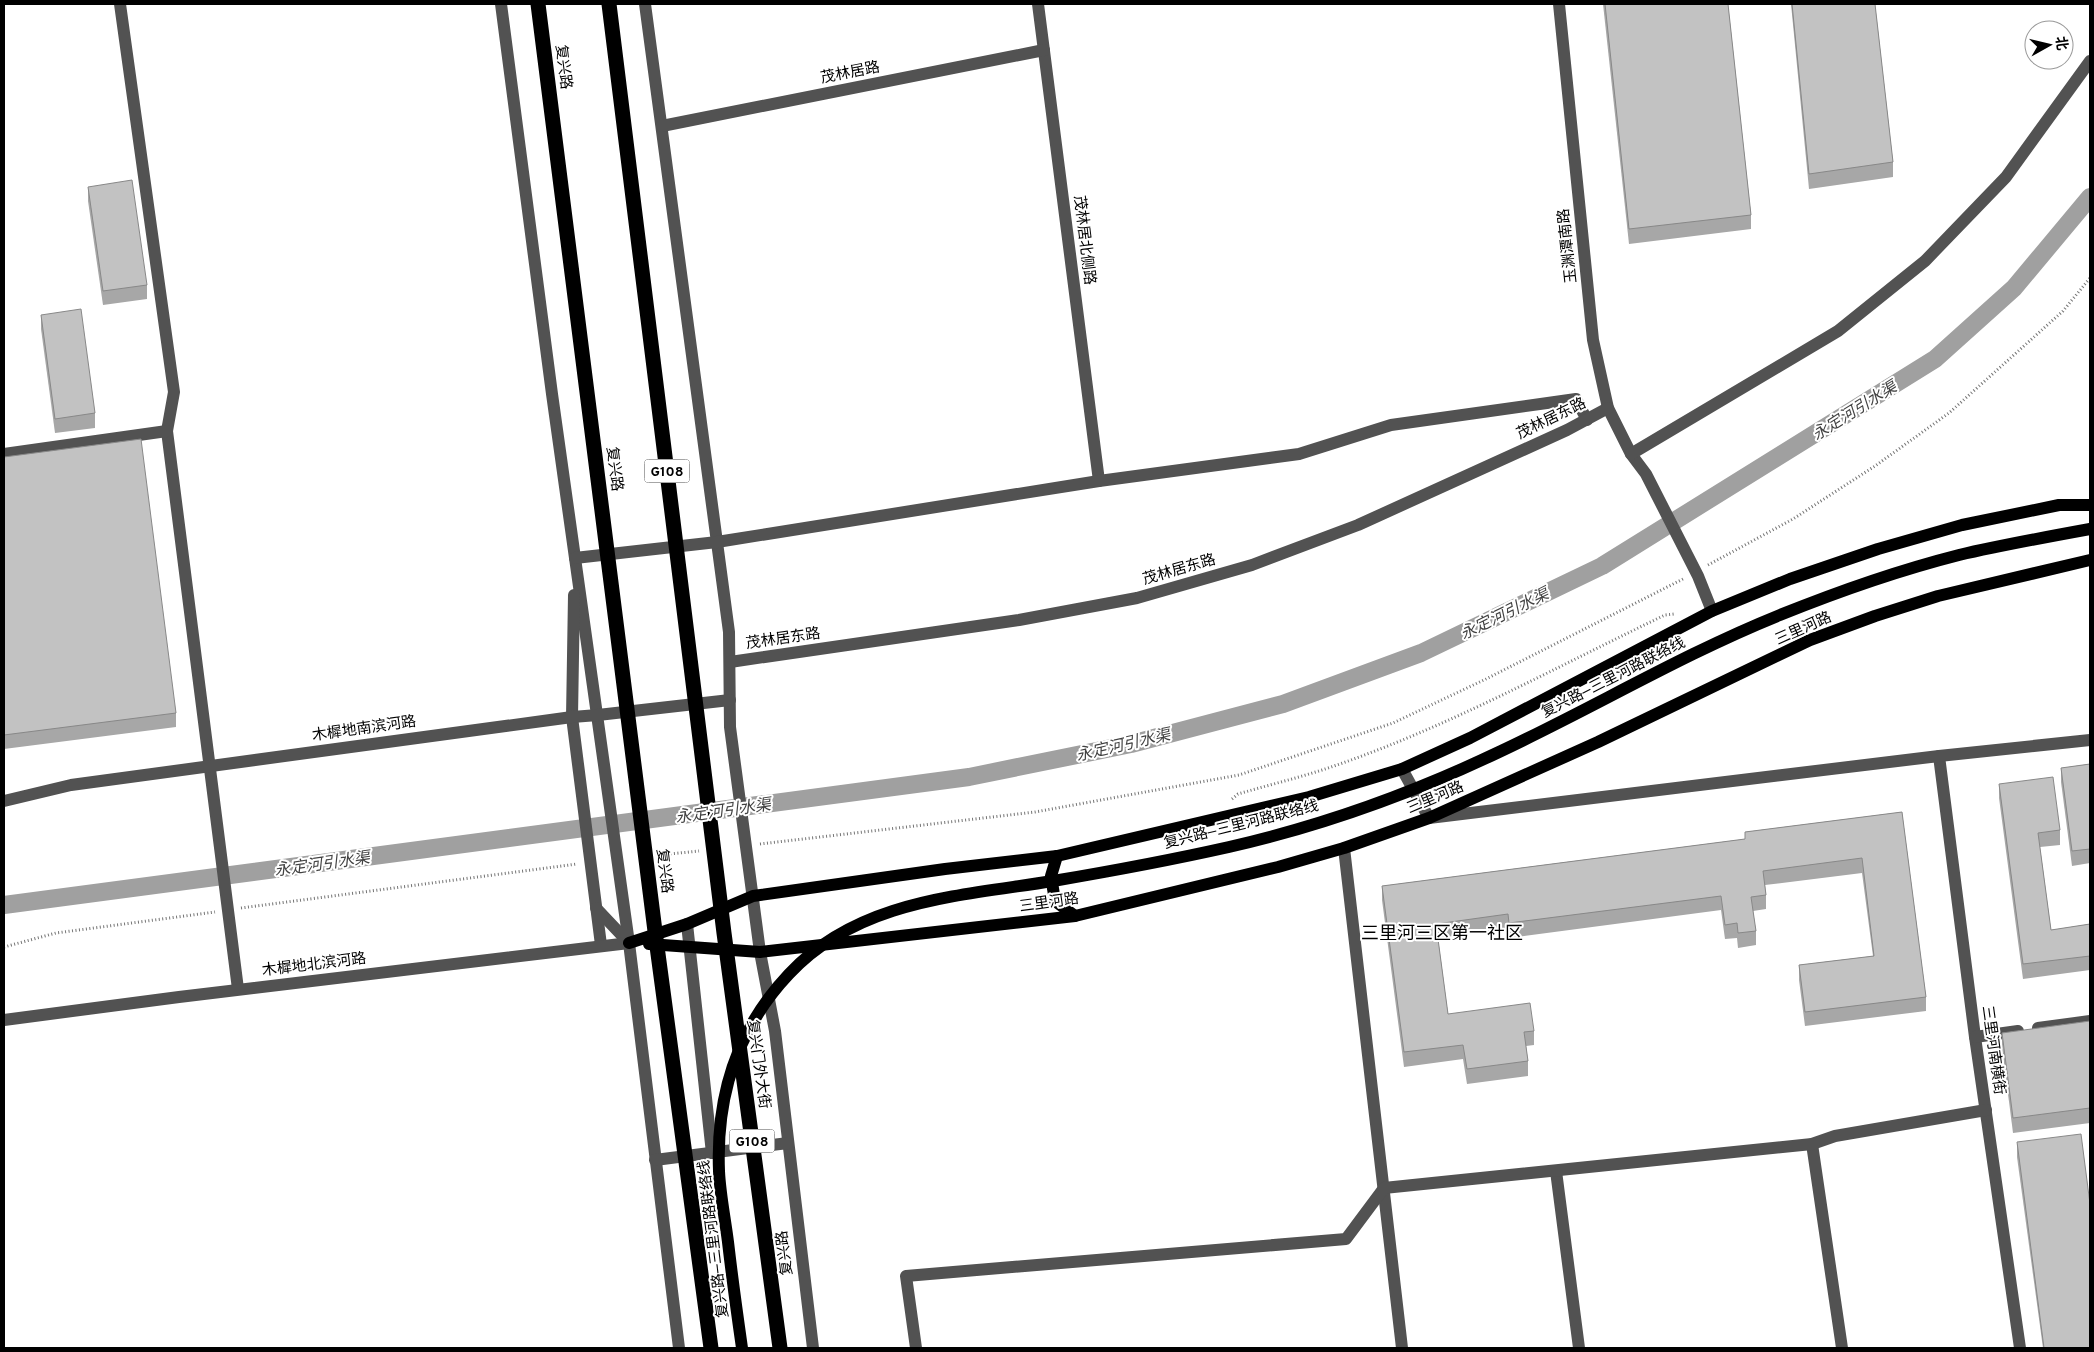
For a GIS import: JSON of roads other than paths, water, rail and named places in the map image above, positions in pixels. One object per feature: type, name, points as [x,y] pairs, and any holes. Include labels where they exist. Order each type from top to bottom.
[{"type":"highway","name":"复兴路","points":[[538,4],[656,939],[711,1348]]},
{"type":"highway","name":"复兴门外大街","points":[[610,6],[724,933],[780,1348]]},
{"type":"main road","points":[[629,943],[687,924],[753,896],[945,869],[1057,856],[1309,797],[1402,769],[1470,738],[1712,611],[1807,573],[1878,549],[1953,528],[2059,505],[2090,505]]},
{"type":"main road","name":"复兴路—三里河路联络线","points":[[742,1348],[719,1174],[719,1138],[724,1098],[736,1054],[764,1005],[793,970],[834,937],[861,921],[905,906],[1126,868],[1233,846],[1356,809],[1426,784],[1499,752],[1712,645],[1779,616],[1852,588],[1957,556],[2090,530]]},
{"type":"main road","name":"三里河路","points":[[629,943],[760,952],[1074,916],[1278,866],[1344,848],[1430,818],[1598,742],[1810,640],[1875,616],[1938,596],[2090,560]]},
{"type":"main road","points":[[1057,856],[1051,876],[1055,901],[1074,916]]},
{"type":"street","points":[[120,4],[174,392],[167,431],[238,990]]},
{"type":"street","points":[[502,4],[575,558],[629,943],[679,1348]]},
{"type":"street","points":[[646,4],[729,632],[730,700]]},
{"type":"street","name":"茂林居北侧路","points":[[1038,4],[1099,481]]},
{"type":"street","name":"玉渊潭南路","points":[[1559,4],[1593,340],[1608,408],[1631,454],[1646,474],[1712,611]]},
{"type":"street","name":"茂林居路","points":[[662,126],[1044,50]]},
{"type":"street","points":[[1631,454],[1838,331],[1925,261],[2006,177],[2090,61]]},
{"type":"street","points":[[575,558],[717,542],[1099,481],[1299,454],[1391,425],[1576,399],[1587,420]]},
{"type":"street","name":"茂林居东路","points":[[730,662],[1019,620],[1137,598],[1252,565],[1358,525],[1587,420],[1608,408]]},
{"type":"street","points":[[4,454],[167,431]]},
{"type":"street","points":[[575,558],[572,717],[588,869],[601,946]]},
{"type":"street","name":"木樨地南滨河路","points":[[4,801],[71,785],[209,764],[572,717],[730,700]]},
{"type":"street","name":"复兴路","points":[[730,700],[730,727],[760,952],[775,1031],[813,1348]]},
{"type":"street","points":[[1402,769],[1430,818],[1939,756],[2090,740]]},
{"type":"street","name":"三里河南横街","points":[[1939,756],[1975,1037],[2020,1348]]},
{"type":"street","points":[[1344,848],[1402,1348]]},
{"type":"street","points":[[596,908],[629,943]]},
{"type":"street","points":[[687,924],[712,1153]]},
{"type":"street","name":"木樨地北滨河路","points":[[4,1020],[629,943]]},
{"type":"street","points":[[1975,1037],[2090,1021]]},
{"type":"street","points":[[916,1348],[906,1276],[1346,1239],[1384,1188],[1812,1144],[1835,1136],[1986,1110]]},
{"type":"street","points":[[656,1160],[788,1143]]},
{"type":"street","points":[[1812,1144],[1842,1348]]},
{"type":"street","points":[[1556,1171],[1579,1348]]},
{"type":"waterway","name":"永定河引水渠","points":[[4,905],[969,777],[1131,744],[1283,704],[1421,653],[1602,566],[1935,359],[2014,288],[2090,197]]},
{"type":"district","name":"三里河三区第一社区","points":[[1442,933]]}]
